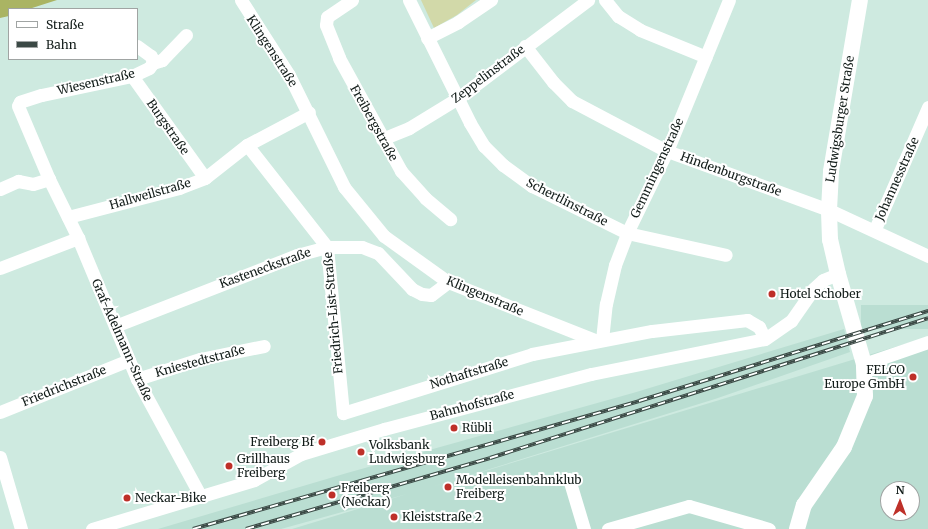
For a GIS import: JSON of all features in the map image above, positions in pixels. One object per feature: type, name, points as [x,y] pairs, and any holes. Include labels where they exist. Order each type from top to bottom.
[{"type":"main road","name":"Ludwigsburger Straße","points":[[797,529],[804,505],[844,447],[858,418],[865,396],[864,364],[838,274],[830,240],[829,210],[832,164],[860,0]]},
{"type":"street","name":"Klingenstraße","points":[[241,0],[289,75],[309,112],[344,187],[360,210],[384,236],[413,259],[448,282],[600,341]]},
{"type":"street","name":"Freibergstraße","points":[[352,0],[332,12],[326,18],[326,25],[332,42],[400,171],[425,198],[450,219]]},
{"type":"street","name":"Schertlinstraße","points":[[409,0],[426,38],[484,146],[503,165],[532,186],[627,233],[726,255]]},
{"type":"street","points":[[426,38],[458,22],[491,0]]},
{"type":"street","name":"Zeppelinstraße","points":[[382,139],[408,128],[458,98],[588,0]]},
{"type":"street","points":[[605,0],[618,16],[640,30],[706,57]]},
{"type":"street","name":"Gemmingenstraße","points":[[600,341],[607,298],[627,233],[667,151],[729,0]]},
{"type":"street","name":"Wiesenstraße","points":[[18,106],[20,102],[63,89],[132,76],[149,68],[153,63],[162,60],[186,35]]},
{"type":"street","name":"Hindenburgstraße","points":[[525,46],[553,82],[572,101],[667,151],[829,210],[875,229],[928,256]]},
{"type":"street","points":[[138,47],[151,56],[153,63]]},
{"type":"street","name":"Burgstraße","points":[[132,76],[205,178]]},
{"type":"street","name":"Graf-Adelmann-Straße","points":[[18,106],[49,179],[78,238],[137,379],[202,497]]},
{"type":"street","name":"Johannesstraße","points":[[875,229],[927,110]]},
{"type":"street","name":"Hallweilstraße","points":[[68,217],[179,188],[205,178],[247,144],[309,112]]},
{"type":"street","name":"Friedrich-List-Straße","points":[[247,144],[327,247],[343,413]]},
{"type":"street","points":[[0,189],[18,181],[33,184],[49,179]]},
{"type":"street","points":[[0,268],[78,238]]},
{"type":"street","name":"Kasteneckstraße","points":[[115,326],[297,255],[327,247],[362,247],[378,253],[412,289],[422,294],[431,295],[448,282]]},
{"type":"street","name":"Bahnhofstraße","points":[[92,529],[202,497],[254,480],[301,454],[384,429],[591,374],[766,339],[791,321],[813,289],[823,280],[838,274]]},
{"type":"street","points":[[600,341],[652,331],[747,320],[759,327],[766,339]]},
{"type":"street","name":"Nothaftstraße","points":[[343,413],[532,354],[600,341]]},
{"type":"street","points":[[864,364],[928,342]]},
{"type":"street","name":"Kniestedtstraße","points":[[137,379],[200,359],[264,346]]},
{"type":"street","name":"Friedrichstraße","points":[[0,412],[129,360]]},
{"type":"street","points":[[0,457],[21,529]]},
{"type":"street","points":[[569,479],[584,529]]},
{"type":"street","points":[[608,529],[689,506],[770,529]]},
{"type":"shaded area","points":[[861,305],[928,305],[928,329],[861,329]]},
{"type":"shaded area","points":[[844,329],[850,352],[715,399],[432,487],[928,337],[928,529],[292,529],[407,494],[281,529],[158,529],[347,473],[633,393]]},
{"type":"green space","points":[[0,0],[57,0],[32,8],[8,8],[8,16],[0,18]]},
{"type":"green space","points":[[421,0],[476,0],[457,15],[434,28]]},
{"type":"railway","points":[[193,529],[639,401],[928,311]]},
{"type":"railway","points":[[246,529],[490,458],[928,318]]},
{"type":"place","name":"Hotel Schober","points":[[772,294]]},
{"type":"place","name":"FELCO Europe GmbH","points":[[913,377]]},
{"type":"place","name":"Rübli","points":[[454,428]]},
{"type":"place","name":"Freiberg Bf","points":[[322,442]]},
{"type":"place","name":"Volksbank Ludwigsburg","points":[[361,452]]},
{"type":"place","name":"Grillhaus Freiberg","points":[[229,466]]},
{"type":"place","name":"Modelleisenbahnklub Freiberg","points":[[448,487]]},
{"type":"place","name":"Freiberg (Neckar)","points":[[332,495]]},
{"type":"place","name":"Neckar-Bike","points":[[127,498]]},
{"type":"place","name":"Kleiststraße 2","points":[[394,517]]}]
